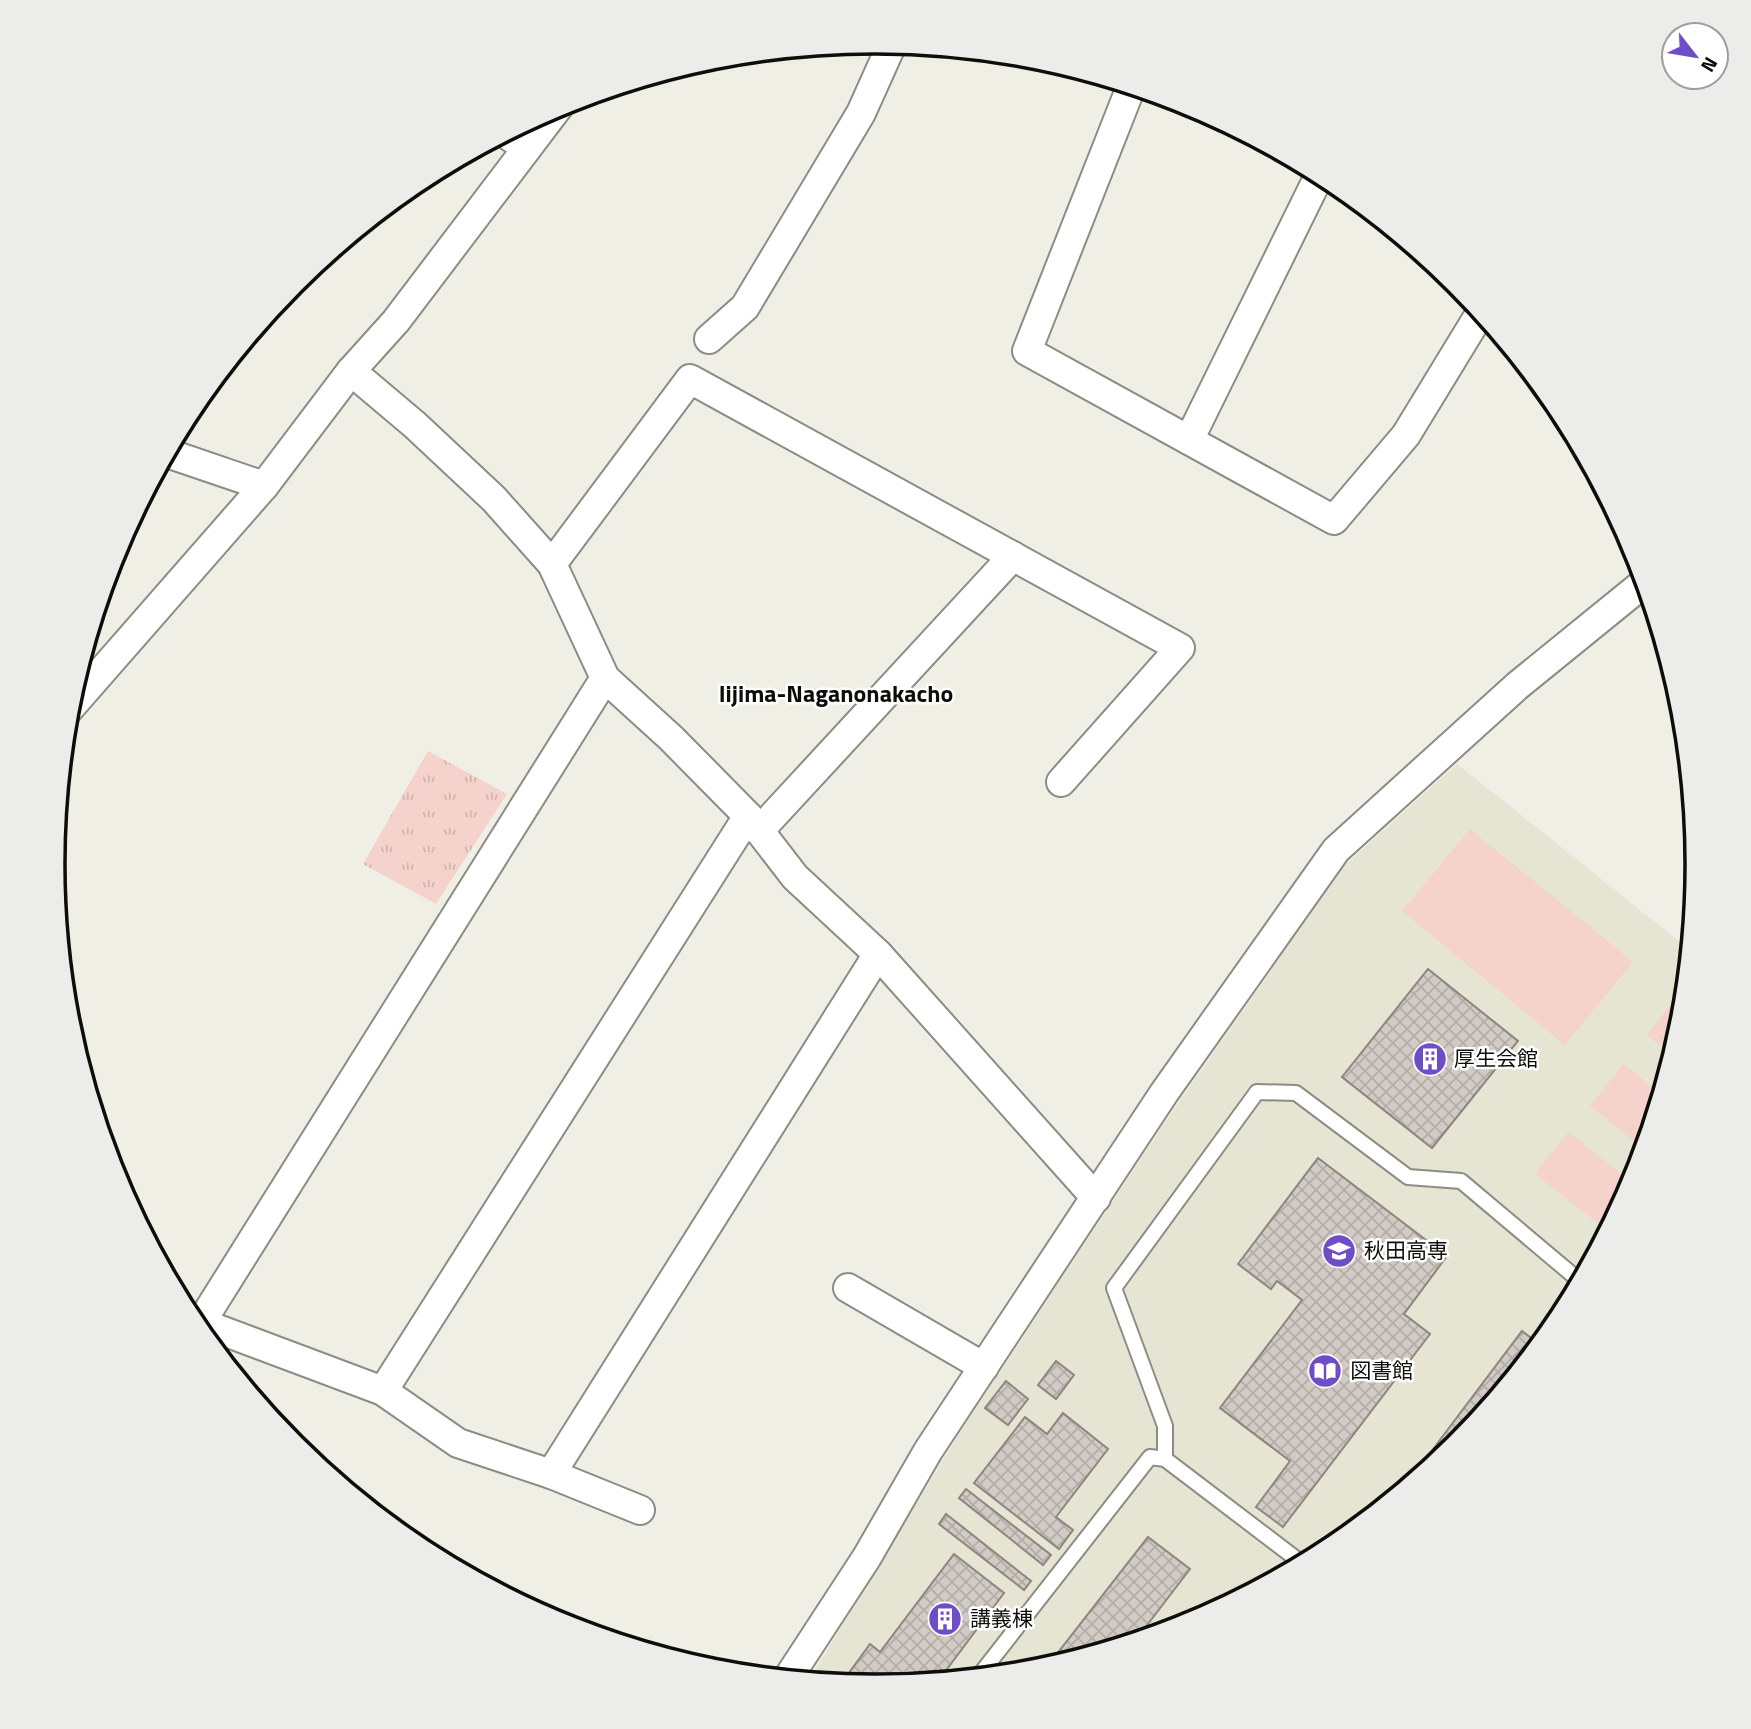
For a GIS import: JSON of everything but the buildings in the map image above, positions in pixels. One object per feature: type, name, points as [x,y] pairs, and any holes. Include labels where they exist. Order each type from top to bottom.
[{"type":"street","points":[[709,339],[745,307],[861,113],[887,54]]},
{"type":"street","points":[[1128,95],[1027,351],[1334,520],[1406,435],[1476,321]]},
{"type":"street","points":[[84,691],[264,486],[351,371],[396,321],[517,141]]},
{"type":"street","points":[[1189,440],[1315,184]]},
{"type":"street","points":[[351,371],[415,425],[494,499],[552,564],[605,678],[671,738],[754,824],[795,877],[878,954],[1096,1198]]},
{"type":"street","points":[[552,564],[690,379],[1180,648],[1061,782]]},
{"type":"street","points":[[176,456],[264,486]]},
{"type":"street","points":[[383,1391],[754,824],[1013,556]]},
{"type":"street","points":[[794,1670],[867,1557],[928,1451],[1171,1084],[1336,850],[1517,686],[1637,588]]},
{"type":"street","points":[[201,1314],[605,678]]},
{"type":"street","points":[[551,1474],[878,954]]},
{"type":"street","points":[[848,1287],[984,1367]]},
{"type":"street","points":[[211,1328],[383,1391],[458,1443],[551,1474],[640,1510]]},
{"type":"lane","points":[[1165,1459],[1165,1426],[1114,1288],[1257,1091],[1296,1093],[1408,1177],[1461,1181],[1573,1276]]},
{"type":"lane","points":[[986,1667],[1150,1457],[1165,1459],[1295,1558]]},
{"type":"shaded area","name":"秋田高専","points":[[1457,764],[1682,943],[1670,1023],[1643,1125],[1602,1223],[1549,1315],[1485,1399],[1410,1474],[1326,1538],[1234,1591],[1136,1632],[1034,1659],[928,1673],[876,1675],[814,1672],[964,1426],[1170,1115],[1344,866]]},
{"type":"green space","points":[[428,751],[507,794],[436,904],[363,864]]},
{"type":"green space","points":[[1470,829],[1633,962],[1565,1045],[1402,911]]},
{"type":"green space","points":[[1674,1001],[1664,1049],[1647,1035]]},
{"type":"green space","points":[[1624,1064],[1654,1088],[1636,1143],[1590,1106]]},
{"type":"green space","points":[[1568,1132],[1624,1176],[1601,1225],[1535,1174]]},
{"type":"place","name":"厚生会館","points":[[1430,1059]]},
{"type":"place","name":"秋田高専","points":[[1339,1251]]},
{"type":"place","name":"図書館","points":[[1325,1371]]},
{"type":"place","name":"講義棟","points":[[945,1619]]},
{"type":"district","name":"Iijima-Naganonakacho","points":[[836,694]]}]
